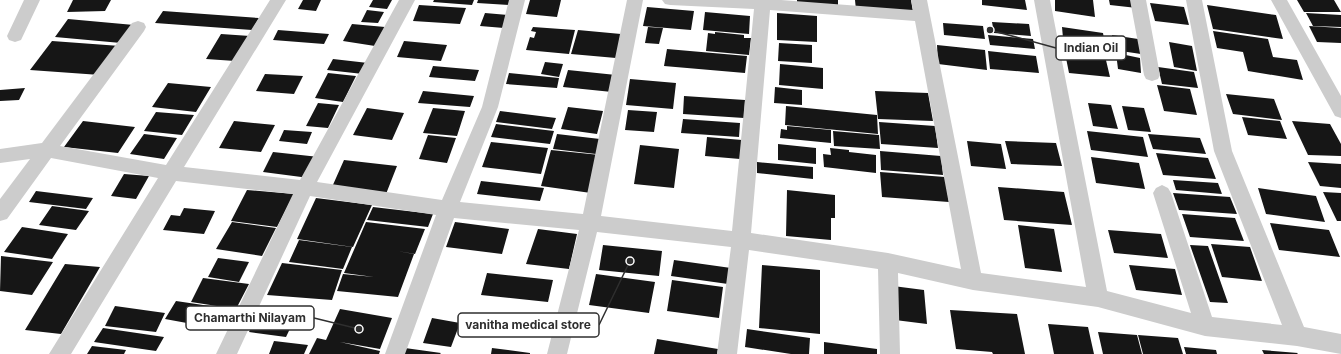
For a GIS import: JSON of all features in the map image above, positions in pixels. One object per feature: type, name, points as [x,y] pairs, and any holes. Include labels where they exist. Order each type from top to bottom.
[{"type":"street","points":[[15,36],[32,0]]},
{"type":"street","points":[[58,354],[278,0]]},
{"type":"street","points":[[226,354],[305,188],[406,0]]},
{"type":"street","points":[[395,354],[448,209],[490,107],[517,0]]},
{"type":"street","points":[[557,354],[590,223],[635,0]]},
{"type":"street","points":[[670,0],[920,8],[973,281]]},
{"type":"street","points":[[1042,0],[1098,298]]},
{"type":"street","points":[[1138,0],[1152,75]]},
{"type":"street","points":[[1194,0],[1224,151],[1296,336]]},
{"type":"street","points":[[1279,0],[1341,111]]},
{"type":"street","points":[[727,354],[741,240],[762,2]]},
{"type":"street","points":[[0,213],[45,150],[138,28]]},
{"type":"street","points":[[0,156],[45,150],[171,173],[305,188],[448,209],[741,240],[888,262],[973,281],[1098,298],[1205,326],[1296,336],[1341,344]]},
{"type":"street","points":[[1162,193],[1205,326]]},
{"type":"street","points":[[888,262],[890,354]]},
{"type":"building","points":[[73,0],[111,0],[105,11],[67,12]]},
{"type":"building","points":[[303,0],[321,0],[316,11],[298,9]]},
{"type":"building","points":[[373,0],[392,0],[387,9],[369,7]]},
{"type":"building","points":[[434,0],[474,0],[472,5],[433,2]]},
{"type":"building","points":[[478,0],[510,0],[509,5],[477,3]]},
{"type":"building","points":[[530,0],[561,0],[557,17],[526,14]]},
{"type":"building","points":[[797,0],[838,0],[838,6],[797,4]]},
{"type":"building","points":[[855,0],[911,0],[913,12],[856,10]]},
{"type":"building","points":[[982,0],[1025,0],[1027,10],[982,5]]},
{"type":"building","points":[[1055,0],[1093,0],[1095,17],[1055,11]]},
{"type":"building","points":[[1109,0],[1135,0],[1137,8],[1110,5]]},
{"type":"building","points":[[1297,0],[1334,0],[1341,12],[1304,12]]},
{"type":"building","points":[[1150,3],[1184,7],[1189,25],[1155,21]]},
{"type":"building","points":[[419,5],[466,8],[460,24],[413,21]]},
{"type":"building","points":[[1207,5],[1276,15],[1283,39],[1213,29]]},
{"type":"building","points":[[647,7],[694,11],[691,30],[643,26]]},
{"type":"building","points":[[367,10],[384,12],[378,23],[361,22]]},
{"type":"building","points":[[163,11],[259,18],[252,30],[155,23]]},
{"type":"building","points":[[705,12],[750,16],[749,34],[703,30]]},
{"type":"building","points":[[485,13],[508,15],[504,28],[480,26]]},
{"type":"building","points":[[777,13],[817,16],[817,42],[777,40]]},
{"type":"building","points":[[1306,13],[1341,15],[1341,27],[1313,26]]},
{"type":"building","points":[[68,19],[134,25],[121,43],[55,37]]},
{"type":"building","points":[[992,22],[1029,24],[1031,36],[994,33]]},
{"type":"building","points":[[943,23],[983,26],[985,39],[944,35]]},
{"type":"building","points":[[352,24],[385,27],[375,46],[343,41]]},
{"type":"building","points":[[1309,26],[1341,28],[1341,43],[1317,42]]},
{"type":"building","points":[[533,27],[575,30],[569,54],[526,50],[530,37],[534,38],[536,32],[531,31]]},
{"type":"building","points":[[648,27],[663,28],[659,44],[645,43]]},
{"type":"building","points":[[1062,27],[1103,33],[1105,44],[1063,38]]},
{"type":"building","points":[[278,30],[329,34],[324,44],[273,40]]},
{"type":"building","points":[[578,30],[621,34],[616,58],[571,54]]},
{"type":"building","points":[[1213,31],[1268,39],[1273,57],[1297,60],[1303,80],[1248,71],[1243,52],[1217,48]]},
{"type":"building","points":[[715,32],[744,35],[744,38],[751,38],[749,55],[706,51],[708,33],[715,34]]},
{"type":"building","points":[[221,34],[250,36],[235,61],[206,59]]},
{"type":"building","points":[[988,35],[1033,39],[1035,49],[990,45]]},
{"type":"building","points":[[1112,35],[1138,39],[1141,54],[1114,50]]},
{"type":"building","points":[[52,41],[120,46],[100,75],[30,70]]},
{"type":"building","points":[[404,41],[447,45],[441,61],[397,57]]},
{"type":"building","points":[[1169,42],[1192,46],[1197,71],[1174,67]]},
{"type":"building","points":[[779,43],[812,45],[812,63],[778,61]]},
{"type":"building","points":[[937,45],[985,50],[987,70],[938,64]]},
{"type":"building","points":[[667,49],[747,56],[745,73],[664,66]]},
{"type":"building","points":[[988,51],[1036,56],[1039,73],[990,69]]},
{"type":"building","points":[[1065,53],[1105,56],[1110,77],[1069,73]]},
{"type":"building","points":[[1116,53],[1140,58],[1141,73],[1118,69]]},
{"type":"building","points":[[333,59],[368,63],[363,74],[327,70]]},
{"type":"building","points":[[545,62],[563,64],[559,77],[541,74]]},
{"type":"building","points":[[780,64],[823,68],[823,89],[779,85]]},
{"type":"building","points":[[433,66],[479,70],[475,81],[429,77]]},
{"type":"building","points":[[1158,67],[1194,72],[1198,88],[1162,84]]},
{"type":"building","points":[[568,70],[616,75],[612,92],[563,87]]},
{"type":"building","points":[[328,73],[356,76],[343,102],[315,98]]},
{"type":"building","points":[[509,73],[559,78],[557,88],[506,84]]},
{"type":"building","points":[[265,74],[303,76],[294,94],[256,91]]},
{"type":"building","points":[[630,79],[676,83],[673,109],[626,105]]},
{"type":"building","points":[[168,83],[211,87],[196,112],[152,107]]},
{"type":"building","points":[[1157,85],[1190,89],[1197,115],[1164,111]]},
{"type":"building","points":[[775,87],[802,90],[802,105],[774,103]]},
{"type":"building","points":[[25,88],[19,100],[0,101],[0,90]]},
{"type":"building","points":[[423,91],[474,96],[470,107],[418,103]]},
{"type":"building","points":[[875,91],[928,93],[933,121],[878,119]]},
{"type":"building","points":[[1226,94],[1274,99],[1282,120],[1233,114]]},
{"type":"building","points":[[684,96],[745,100],[744,118],[683,114]]},
{"type":"building","points":[[318,103],[339,105],[328,128],[306,126]]},
{"type":"building","points":[[1088,103],[1111,105],[1118,129],[1093,126]]},
{"type":"building","points":[[786,106],[877,115],[878,134],[785,125]]},
{"type":"building","points":[[1122,106],[1144,108],[1151,132],[1128,130]]},
{"type":"building","points":[[568,107],[603,111],[597,134],[561,129]]},
{"type":"building","points":[[367,108],[404,113],[392,140],[353,135]]},
{"type":"building","points":[[433,108],[465,111],[457,136],[423,133]]},
{"type":"building","points":[[628,110],[657,112],[654,132],[625,130]]},
{"type":"building","points":[[500,111],[556,118],[552,129],[496,122]]},
{"type":"building","points":[[156,112],[194,115],[182,135],[144,131]]},
{"type":"building","points":[[1242,117],[1280,121],[1287,139],[1248,135]]},
{"type":"building","points":[[683,119],[740,123],[739,137],[681,133]]},
{"type":"building","points":[[83,121],[135,127],[118,153],[64,147]]},
{"type":"building","points":[[234,121],[275,125],[261,152],[219,148]]},
{"type":"building","points":[[1292,121],[1330,124],[1341,144],[1341,156],[1308,155]]},
{"type":"building","points":[[879,122],[935,126],[938,148],[881,144]]},
{"type":"building","points":[[496,124],[554,131],[550,144],[491,137]]},
{"type":"building","points":[[787,126],[831,130],[831,143],[780,138],[781,129],[787,130]]},
{"type":"building","points":[[284,130],[312,132],[307,144],[279,141]]},
{"type":"building","points":[[833,131],[879,135],[880,149],[834,146]]},
{"type":"building","points":[[1087,131],[1143,137],[1148,157],[1091,150]]},
{"type":"building","points":[[144,134],[177,138],[164,159],[130,154]]},
{"type":"building","points":[[557,134],[600,139],[596,154],[553,149]]},
{"type":"building","points":[[1148,134],[1200,138],[1206,154],[1153,149]]},
{"type":"building","points":[[428,135],[456,138],[447,163],[419,159]]},
{"type":"building","points":[[707,137],[742,140],[740,159],[705,156]]},
{"type":"building","points":[[967,141],[1001,144],[1006,169],[971,166]]},
{"type":"building","points":[[1005,141],[1056,143],[1062,166],[1011,164]]},
{"type":"building","points":[[491,142],[548,148],[541,174],[482,167]]},
{"type":"building","points":[[778,144],[816,148],[816,164],[778,160]]},
{"type":"building","points":[[640,145],[679,149],[674,188],[634,184]]},
{"type":"building","points":[[830,148],[876,155],[876,173],[824,167],[823,154],[831,155]]},
{"type":"building","points":[[551,150],[600,155],[591,193],[541,186]]},
{"type":"building","points":[[880,151],[941,156],[943,175],[881,170]]},
{"type":"building","points":[[273,152],[319,157],[309,178],[263,172]]},
{"type":"building","points":[[1156,153],[1208,158],[1216,179],[1163,175]]},
{"type":"building","points":[[1091,157],[1139,163],[1145,189],[1096,183]]},
{"type":"building","points":[[344,160],[397,166],[386,194],[332,187]]},
{"type":"building","points":[[757,162],[813,167],[813,179],[757,173]]},
{"type":"building","points":[[1308,162],[1341,164],[1341,188],[1320,186]]},
{"type":"building","points":[[880,172],[945,177],[949,202],[882,197]]},
{"type":"building","points":[[124,174],[149,176],[136,199],[111,196]]},
{"type":"building","points":[[1173,180],[1218,183],[1222,194],[1176,190]]},
{"type":"building","points":[[481,181],[544,188],[540,201],[477,194]]},
{"type":"building","points":[[998,187],[1064,192],[1072,225],[1004,220]]},
{"type":"building","points":[[1258,188],[1316,196],[1325,222],[1266,214]]},
{"type":"building","points":[[247,190],[294,194],[277,227],[231,221]]},
{"type":"building","points":[[787,190],[835,195],[835,218],[831,218],[831,240],[786,236]]},
{"type":"building","points":[[36,191],[93,198],[86,209],[29,202]]},
{"type":"building","points":[[1323,192],[1341,193],[1341,221],[1337,221]]},
{"type":"building","points":[[1173,193],[1230,197],[1237,214],[1179,210]]},
{"type":"building","points":[[316,198],[372,205],[353,247],[297,239]]},
{"type":"building","points":[[52,206],[89,211],[76,230],[39,225]]},
{"type":"building","points":[[373,207],[433,214],[428,227],[367,220]]},
{"type":"building","points":[[184,208],[215,211],[204,234],[163,230],[171,215],[180,216]]},
{"type":"building","points":[[1182,214],[1235,218],[1244,241],[1190,237]]},
{"type":"building","points":[[232,222],[276,228],[262,256],[216,249]]},
{"type":"building","points":[[366,222],[425,229],[415,254],[397,251],[414,254],[398,297],[337,291],[343,274],[374,277],[344,273]]},
{"type":"building","points":[[455,222],[509,229],[502,254],[446,247]]},
{"type":"building","points":[[1270,223],[1329,230],[1340,257],[1279,250]]},
{"type":"building","points":[[1018,225],[1054,229],[1062,272],[1025,268]]},
{"type":"building","points":[[22,227],[68,234],[52,259],[4,252]]},
{"type":"building","points":[[538,229],[577,234],[569,269],[526,264]]},
{"type":"building","points":[[1108,230],[1161,234],[1168,258],[1114,253]]},
{"type":"building","points":[[299,240],[352,247],[343,269],[289,262]]},
{"type":"building","points":[[1211,244],[1250,247],[1262,281],[1222,277]]},
{"type":"building","points":[[603,245],[662,251],[659,276],[599,270]]},
{"type":"building","points":[[1190,245],[1208,246],[1228,303],[1210,302]]},
{"type":"building","points":[[1,256],[53,262],[32,295],[0,291]]},
{"type":"building","points":[[218,258],[249,262],[239,282],[208,277]]},
{"type":"building","points":[[674,260],[731,268],[728,284],[671,276]]},
{"type":"building","points":[[282,263],[342,270],[332,300],[267,295]]},
{"type":"building","points":[[65,264],[100,267],[61,334],[25,330]]},
{"type":"building","points":[[762,265],[820,270],[820,334],[759,328]]},
{"type":"building","points":[[1129,265],[1175,269],[1182,295],[1136,290]]},
{"type":"building","points":[[487,273],[553,280],[548,302],[481,295]]},
{"type":"building","points":[[596,274],[655,282],[649,313],[589,305]]},
{"type":"building","points":[[203,278],[249,284],[236,309],[191,302]]},
{"type":"building","points":[[672,280],[723,287],[719,318],[667,311]]},
{"type":"building","points":[[893,286],[924,290],[927,324],[895,320]]},
{"type":"building","points":[[176,301],[230,309],[224,321],[229,322],[225,330],[165,319]]},
{"type":"building","points":[[115,306],[165,313],[156,332],[105,326]]},
{"type":"building","points":[[261,308],[298,312],[286,337],[249,332]]},
{"type":"building","points":[[340,309],[392,318],[380,349],[340,342],[380,351],[379,354],[309,354],[317,338],[326,340]]},
{"type":"building","points":[[950,310],[1017,314],[1025,354],[993,354],[992,352],[956,349]]},
{"type":"building","points":[[432,318],[460,323],[451,347],[423,343]]},
{"type":"building","points":[[1048,324],[1088,327],[1094,354],[1054,354]]},
{"type":"building","points":[[103,328],[164,337],[156,351],[94,342]]},
{"type":"building","points":[[747,329],[810,338],[809,354],[791,354],[745,347]]},
{"type":"building","points":[[1098,332],[1137,335],[1142,354],[1103,354]]},
{"type":"building","points":[[1138,335],[1178,338],[1183,354],[1143,354]]},
{"type":"building","points":[[657,339],[718,349],[717,354],[654,354]]},
{"type":"building","points":[[274,341],[308,345],[304,354],[269,354]]},
{"type":"building","points":[[824,342],[877,349],[877,354],[824,354]]},
{"type":"building","points":[[92,346],[126,350],[124,354],[87,354]]},
{"type":"building","points":[[1184,347],[1216,350],[1217,354],[1186,354]]},
{"type":"building","points":[[405,348],[441,353],[403,354]]},
{"type":"building","points":[[492,348],[530,353],[530,354],[491,354]]},
{"type":"building","points":[[1262,350],[1298,353],[1264,354]]},
{"type":"place","name":"Indian Oil","points":[[990,30]]},
{"type":"place","name":"vanitha medical store","points":[[630,261]]},
{"type":"place","name":"Chamarthi Nilayam","points":[[359,329]]}]
